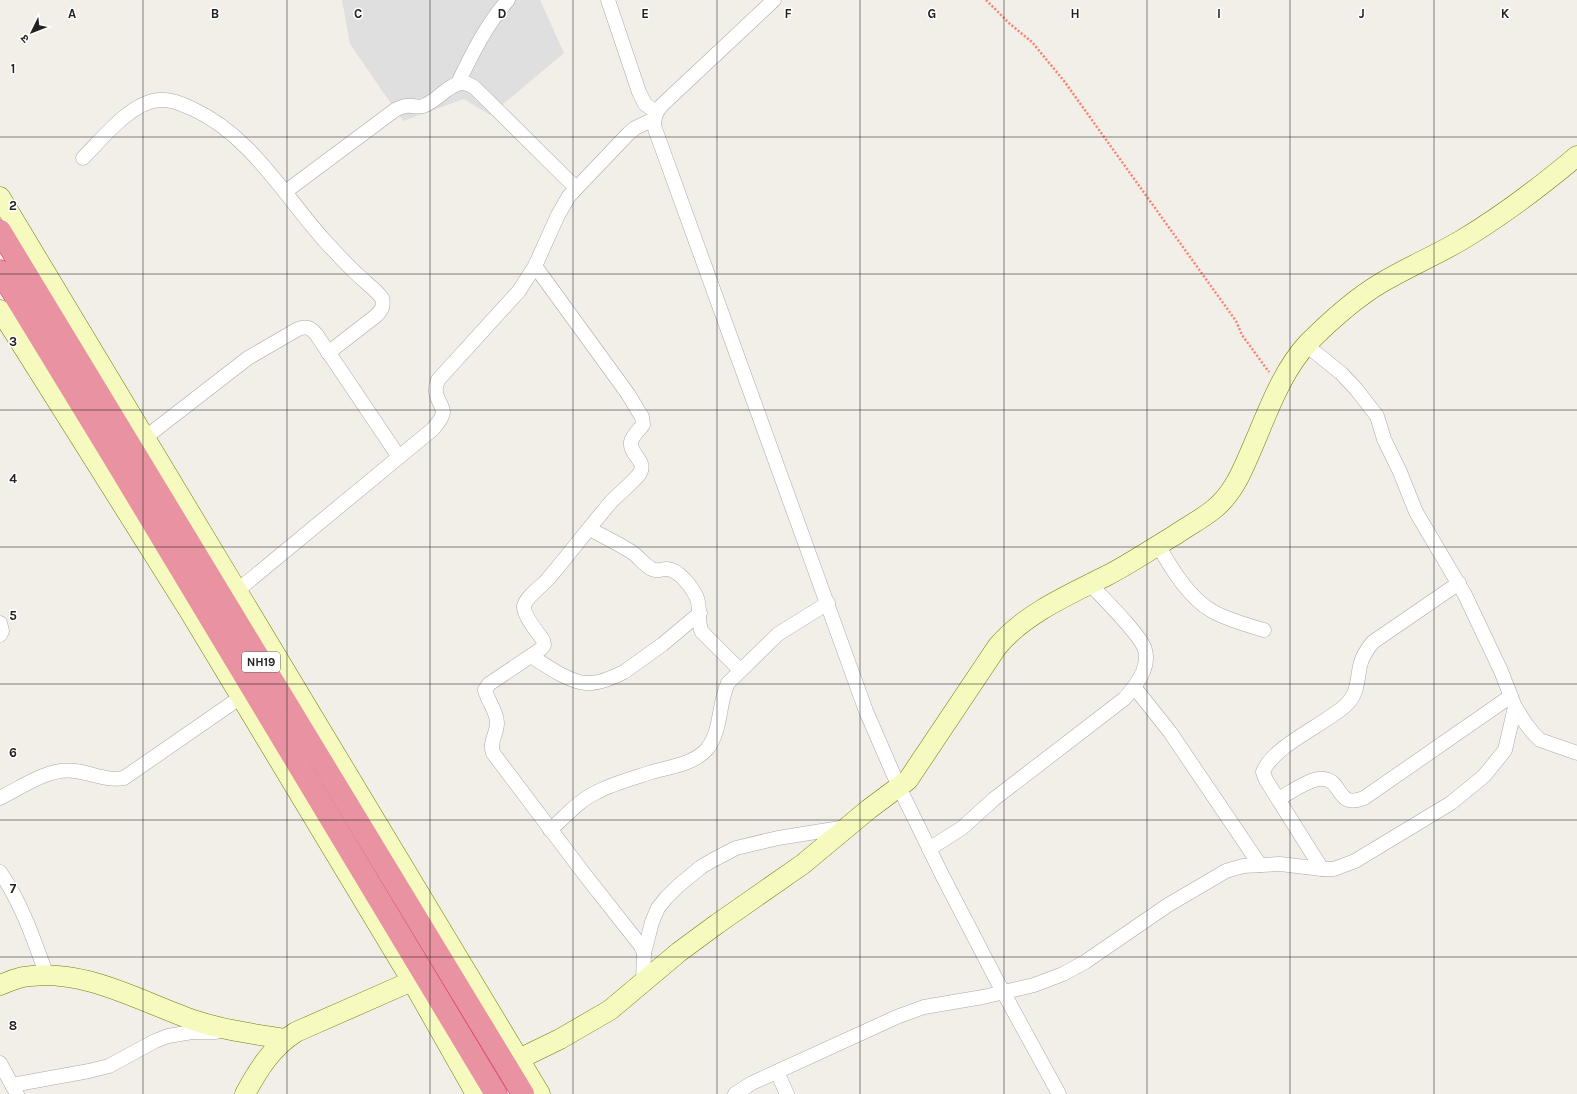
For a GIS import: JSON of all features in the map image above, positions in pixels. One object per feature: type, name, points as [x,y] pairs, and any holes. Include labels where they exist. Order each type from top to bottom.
[{"type":"highway","name":"NH19","points":[[0,230],[523,1094]]},
{"type":"highway","name":"NH19","points":[[0,271],[496,1094]]},
{"type":"street","points":[[458,83],[480,38],[497,12],[508,0]]},
{"type":"street","points":[[608,0],[639,92],[653,118],[656,133],[825,604],[866,711],[891,793],[929,849],[1001,992],[1059,1094]]},
{"type":"street","points":[[238,590],[432,429],[442,417],[442,408],[435,394],[435,386],[438,380],[515,297],[534,266],[558,215],[576,188],[635,128],[653,118],[662,105],[727,42],[774,0]]},
{"type":"street","points":[[285,192],[395,110],[408,106],[421,107],[458,83],[464,82],[475,88],[576,188]]},
{"type":"street","points":[[83,158],[127,115],[149,102],[169,100],[182,104],[205,114],[221,125],[248,149],[325,241],[348,266],[382,298],[384,304],[377,315],[328,352]]},
{"type":"street","points":[[519,1059],[560,1039],[610,1010],[680,952],[717,924],[803,864],[869,809],[891,793],[914,772],[1010,632],[1067,595],[1110,574],[1158,545],[1215,508],[1234,486],[1243,471],[1280,386],[1306,345],[1367,292],[1381,283],[1430,258],[1496,218],[1544,183],[1577,156]]},
{"type":"street","points":[[0,197],[146,437],[540,1094]]},
{"type":"street","points":[[27,243],[32,284]]},
{"type":"street","points":[[534,266],[628,394],[642,417],[642,425],[633,436],[630,443],[642,464],[642,470],[611,502],[551,575],[528,599],[524,606],[525,614],[544,640],[544,645],[541,649],[489,684],[485,690],[496,714],[498,724],[491,747],[493,753],[550,830],[614,913],[626,926],[641,946],[644,953]]},
{"type":"street","points":[[0,310],[188,609],[412,981],[476,1094]]},
{"type":"street","points":[[146,437],[248,358],[298,329],[305,327],[311,328],[399,457]]},
{"type":"street","points":[[1306,345],[1341,373],[1356,389],[1377,416],[1384,439],[1400,472],[1416,512],[1459,583],[1479,621],[1513,702],[1532,733],[1540,740],[1577,753]]},
{"type":"street","points":[[590,529],[632,553],[652,569],[657,571],[667,569],[674,571],[681,577],[695,594],[700,606],[699,627],[702,632],[740,670]]},
{"type":"street","points":[[1158,545],[1172,570],[1182,583],[1211,611],[1264,630]]},
{"type":"street","points":[[1322,869],[1278,799],[1263,772],[1266,764],[1284,748],[1347,705],[1354,694],[1358,683],[1362,658],[1366,650],[1373,642],[1459,583]]},
{"type":"street","points":[[929,849],[962,828],[994,799],[1124,699],[1135,688],[1146,660],[1145,649],[1141,641],[1131,629],[1090,584]]},
{"type":"street","points":[[550,830],[596,792],[701,756],[714,737],[728,683],[778,634],[825,604]]},
{"type":"street","points":[[530,656],[575,680],[585,683],[594,683],[624,672],[663,644],[700,612]]},
{"type":"street","points":[[0,623],[2,631],[0,635]]},
{"type":"street","points":[[1135,688],[1170,732],[1260,865]]},
{"type":"street","points":[[0,798],[42,777],[63,770],[75,771],[115,780],[124,778],[241,697]]},
{"type":"street","points":[[1278,799],[1309,782],[1325,779],[1330,782],[1348,801],[1356,801],[1364,798],[1513,702]]},
{"type":"street","points":[[735,1094],[752,1083],[924,1006],[983,997],[1034,985],[1063,974],[1085,962],[1148,918],[1195,888],[1226,871],[1243,866],[1280,864],[1334,869],[1355,861],[1451,803],[1484,776],[1505,750],[1513,702]]},
{"type":"street","points":[[642,982],[644,953],[652,922],[658,908],[678,886],[701,867],[736,848],[778,838],[850,826]]},
{"type":"street","points":[[0,872],[14,893],[28,921],[47,976]]},
{"type":"street","points":[[0,985],[23,977],[47,976],[65,977],[95,982],[193,1020],[242,1033]]},
{"type":"street","points":[[245,1094],[259,1068],[285,1039],[296,1032],[412,981]]},
{"type":"street","points":[[0,1063],[15,1089],[109,1066],[133,1054],[155,1040],[180,1033],[242,1033],[285,1039]]},
{"type":"street","points":[[777,1072],[787,1094]]},
{"type":"path","points":[[986,0],[1010,24],[1032,42],[1064,81],[1236,321],[1242,335],[1280,386]]},
{"type":"shaded area","points":[[342,0],[540,0],[564,53],[490,115],[464,99],[403,121],[350,44]]}]
